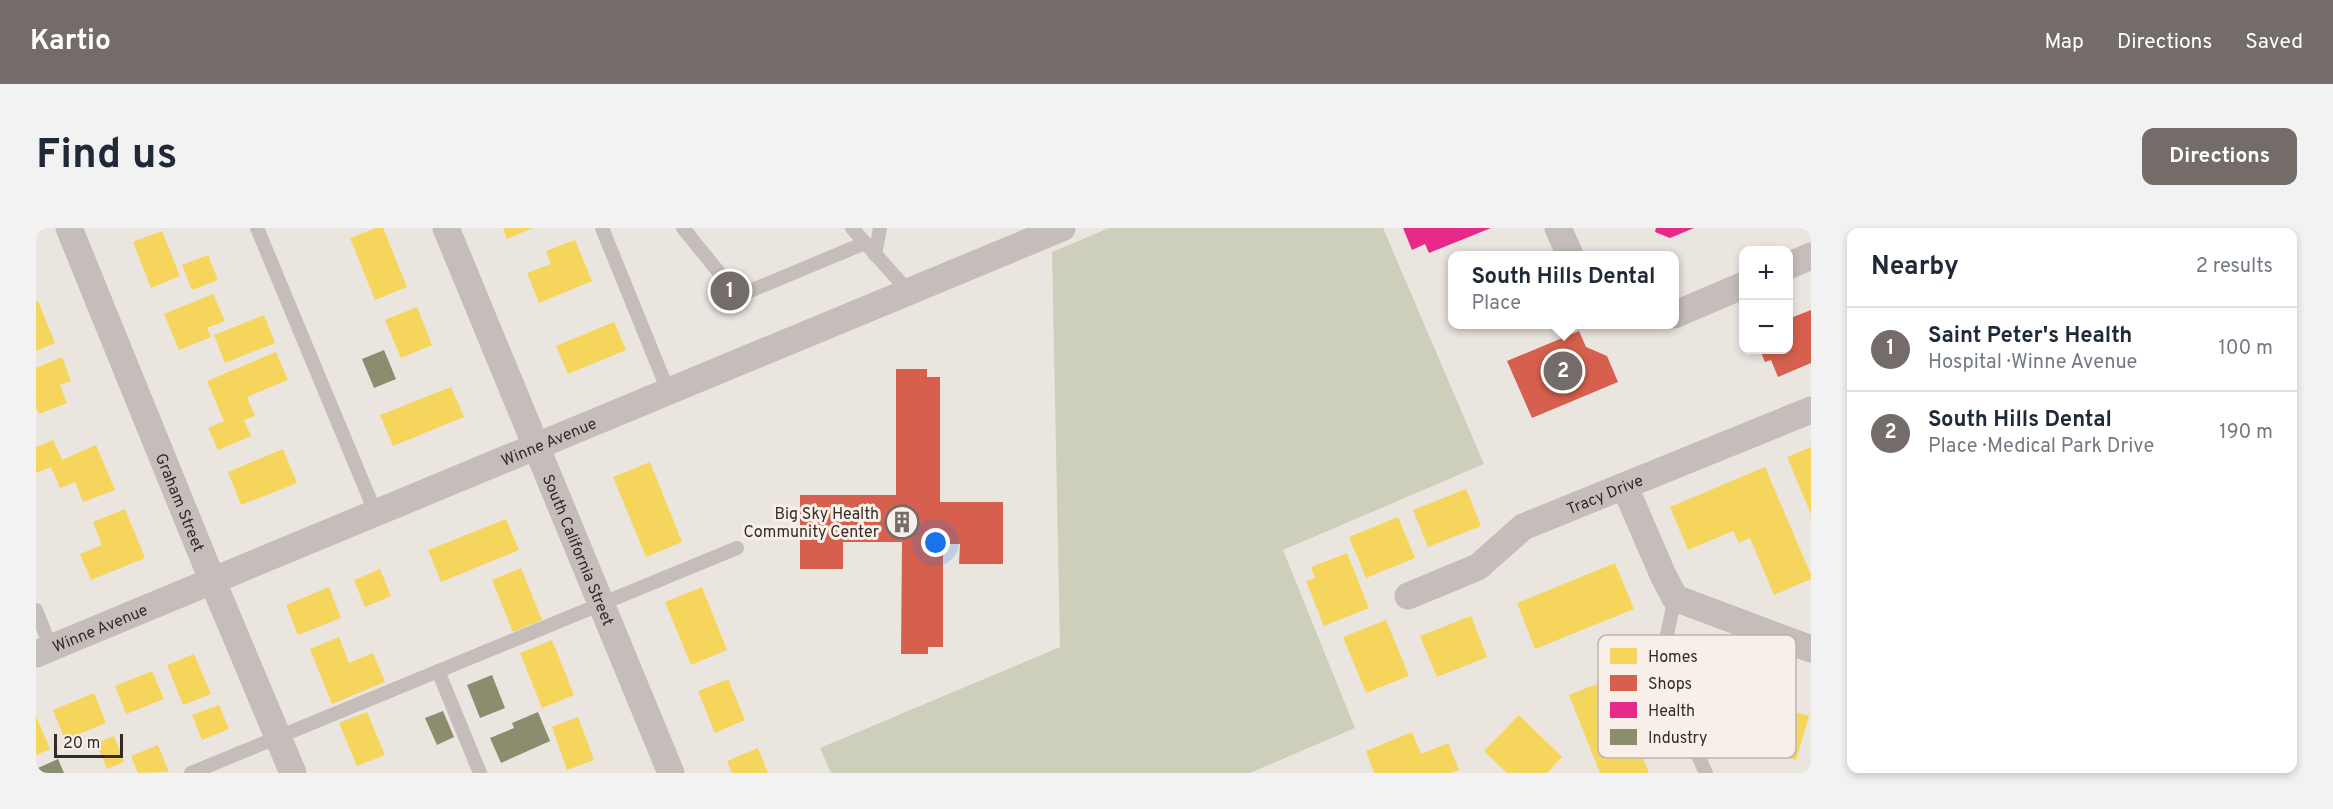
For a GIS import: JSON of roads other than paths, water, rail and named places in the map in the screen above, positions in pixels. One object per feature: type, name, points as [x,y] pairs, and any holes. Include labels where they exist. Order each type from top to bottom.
[{"type":"street","name":"Graham Street","points":[[69,228],[293,773]]},
{"type":"street","name":"South California Street","points":[[446,228],[671,773]]},
{"type":"street","name":"Winne Avenue","points":[[44,651],[1062,228]]},
{"type":"street","points":[[1558,228],[1568,251]]},
{"type":"street","points":[[1793,264],[1811,256]]},
{"type":"street","points":[[1679,313],[1739,287]]},
{"type":"street","name":"Tracy Drive","points":[[1408,596],[1478,567],[1523,528],[1811,410]]},
{"type":"street","points":[[1625,487],[1675,598],[1774,635]]},
{"type":"street","points":[[1796,643],[1811,649]]},
{"type":"lane","points":[[257,228],[376,514]]},
{"type":"lane","points":[[602,228],[669,393]]},
{"type":"lane","points":[[683,228],[738,296],[865,243]]},
{"type":"lane","points":[[852,228],[909,292]]},
{"type":"lane","points":[[875,255],[880,228]]},
{"type":"lane","points":[[191,773],[737,548]]},
{"type":"lane","points":[[1667,635],[1675,598]]},
{"type":"lane","points":[[36,610],[44,651]]},
{"type":"lane","points":[[438,671],[480,773]]},
{"type":"lane","points":[[1699,758],[1706,773]]},
{"type":"place","name":"Saint Peter's Health","points":[[730,291]]},
{"type":"place","name":"South Hills Dental","points":[[1563,371]]},
{"type":"place","name":"Big Sky Health Community Center","points":[[902,522]]}]
